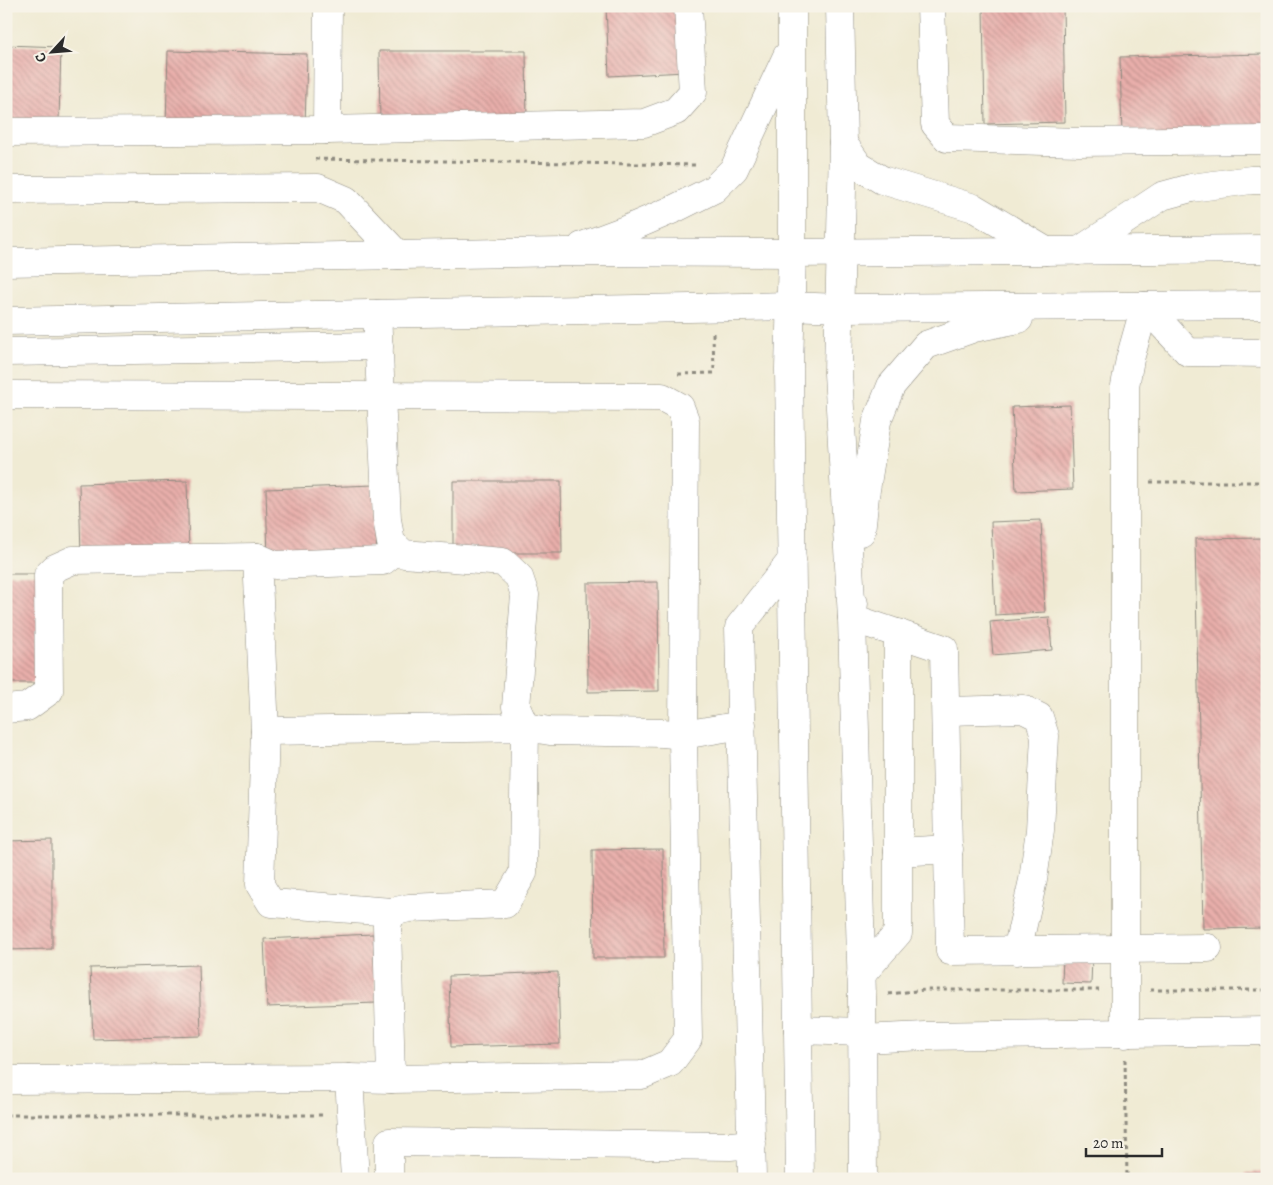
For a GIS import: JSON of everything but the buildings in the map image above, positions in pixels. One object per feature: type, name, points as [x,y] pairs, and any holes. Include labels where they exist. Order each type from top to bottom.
[{"type":"street","points":[[327,130],[328,6]]},
{"type":"street","points":[[6,132],[327,130],[644,123],[676,111],[692,92],[688,6]]},
{"type":"street","points":[[792,6],[792,253],[789,370],[800,1179]]},
{"type":"street","points":[[840,6],[843,143],[838,373],[852,618],[866,1175]]},
{"type":"street","points":[[931,6],[935,124],[947,138],[1078,142],[1267,140]]},
{"type":"street","points":[[565,252],[625,230],[714,189],[734,168],[791,48]]},
{"type":"street","points":[[843,143],[860,166],[882,180],[974,208],[1046,251]]},
{"type":"street","points":[[1079,251],[1162,196],[1191,188],[1251,180],[1267,180]]},
{"type":"street","points":[[6,190],[318,188],[346,200],[398,255]]},
{"type":"street","points":[[6,262],[565,252],[792,253],[1267,249]]},
{"type":"street","points":[[6,321],[790,306],[839,308],[1267,305]]},
{"type":"street","points":[[1145,306],[1188,352],[1267,352]]},
{"type":"street","points":[[1125,1034],[1125,386],[1130,359],[1145,306]]},
{"type":"street","points":[[852,618],[864,496],[877,422],[891,386],[926,345],[974,328],[1024,318],[1145,306]]},
{"type":"street","points":[[257,557],[265,731],[260,885],[271,903],[392,912],[409,908],[505,904],[523,873],[525,727],[516,707],[524,595],[519,578],[503,562],[404,554],[390,543],[387,519],[377,314]]},
{"type":"street","points":[[6,352],[379,346]]},
{"type":"street","points":[[6,396],[662,396],[680,408],[685,420],[683,735],[688,1039],[670,1063],[642,1074],[391,1079],[6,1080]]},
{"type":"street","points":[[6,709],[26,707],[49,691],[48,576],[55,568],[73,560],[257,557],[275,565],[383,561],[398,549]]},
{"type":"street","points":[[752,1179],[739,627],[792,560]]},
{"type":"street","points":[[852,618],[944,649],[947,712],[950,951],[1208,948]]},
{"type":"street","points":[[861,986],[898,934],[898,634]]},
{"type":"street","points":[[947,712],[1023,709],[1039,717],[1043,726],[1045,736],[1040,830],[1033,880],[1017,951]]},
{"type":"street","points":[[265,731],[525,727],[550,731],[683,735],[742,725]]},
{"type":"street","points":[[898,852],[949,849]]},
{"type":"street","points":[[391,1079],[387,925],[392,912]]},
{"type":"street","points":[[798,1030],[862,1035],[925,1036],[1267,1031]]},
{"type":"street","points":[[349,1078],[355,1179]]},
{"type":"street","points":[[388,1179],[389,1142],[730,1146],[752,1144]]},
{"type":"path","points":[[313,159],[724,166],[734,168]]},
{"type":"path","points":[[713,308],[714,374]]},
{"type":"path","points":[[1125,482],[1267,482]]},
{"type":"path","points":[[861,986],[924,990],[1267,990]]},
{"type":"path","points":[[1125,1034],[1127,1179]]},
{"type":"path","points":[[6,1115],[351,1115]]}]
